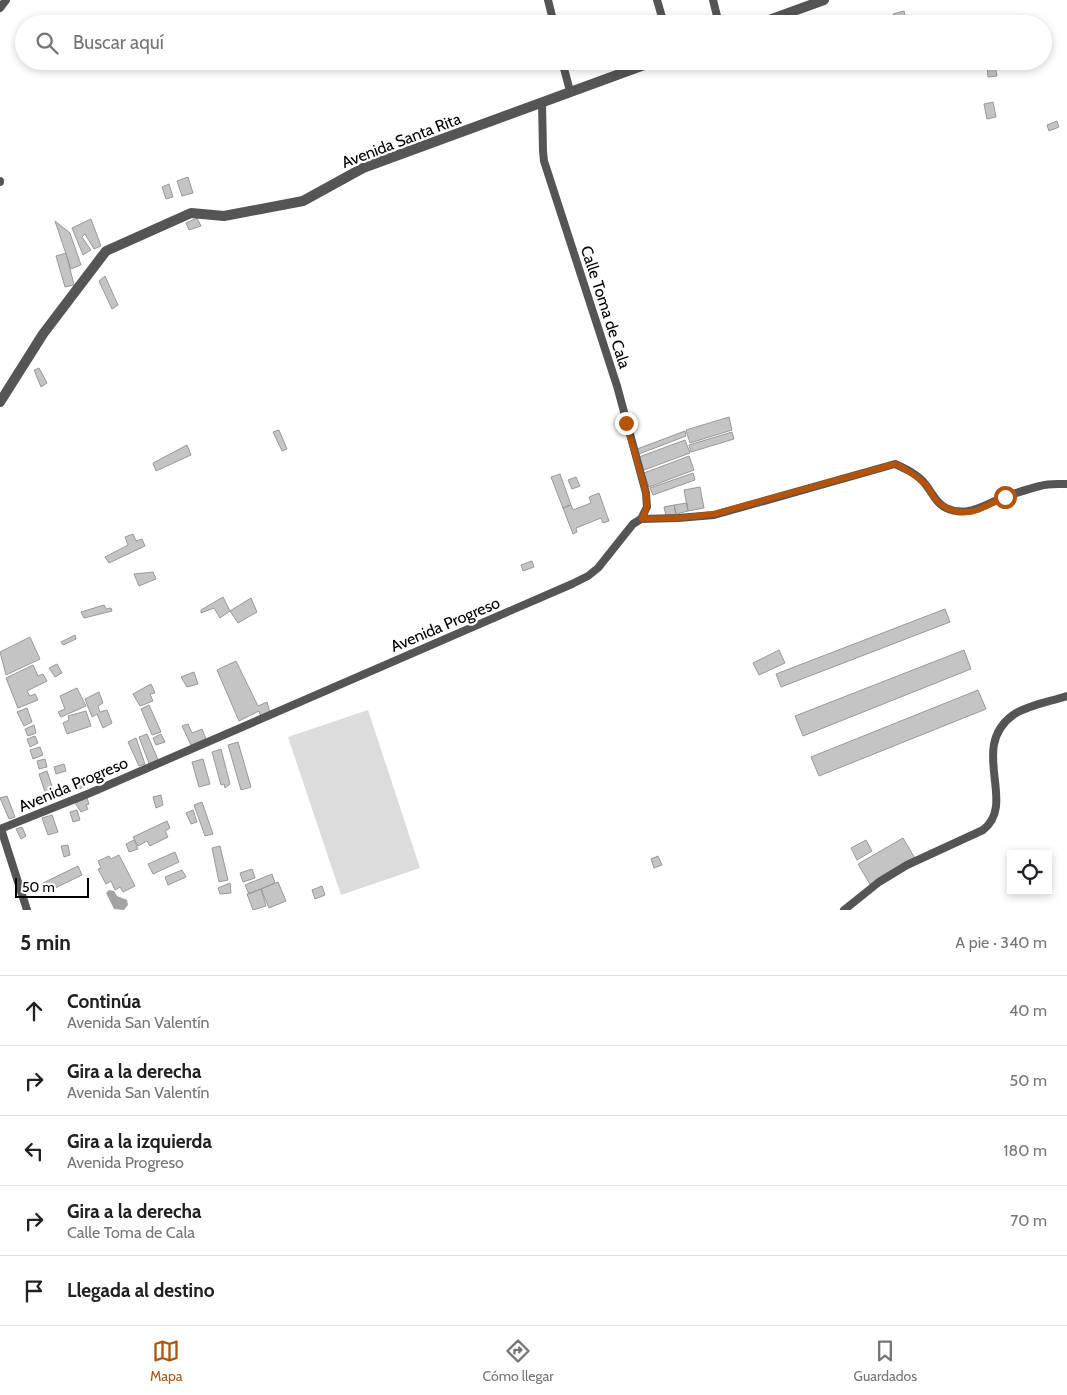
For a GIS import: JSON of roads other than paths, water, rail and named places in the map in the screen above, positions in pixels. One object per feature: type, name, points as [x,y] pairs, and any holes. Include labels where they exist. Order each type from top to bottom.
[{"type":"street","points":[[548,0],[552,15]]},
{"type":"street","points":[[658,0],[662,15]]},
{"type":"street","points":[[713,0],[717,15]]},
{"type":"street","points":[[783,15],[824,0]]},
{"type":"street","points":[[564,70],[570,91]]},
{"type":"street","name":"Avenida Santa Rita","points":[[0,402],[43,334],[106,251],[190,213],[197,212],[224,216],[303,201],[363,168],[630,70]]},
{"type":"street","name":"Calle Toma de Cala","points":[[542,103],[544,161],[617,386],[646,493],[647,507],[642,519]]},
{"type":"street","points":[[642,519],[714,514],[895,464],[909,470],[926,484],[936,500],[944,507],[954,511],[975,510],[1005,497],[1043,485],[1067,484]]},
{"type":"street","name":"Avenida Progreso","points":[[0,829],[90,793],[572,584],[588,576],[598,568],[633,524],[642,519]]},
{"type":"street","points":[[844,910],[879,882],[907,865],[988,827],[996,811],[997,800],[992,757],[995,739],[1002,726],[1012,716],[1024,709],[1067,696]]},
{"type":"street","points":[[0,829],[27,910]]}]
